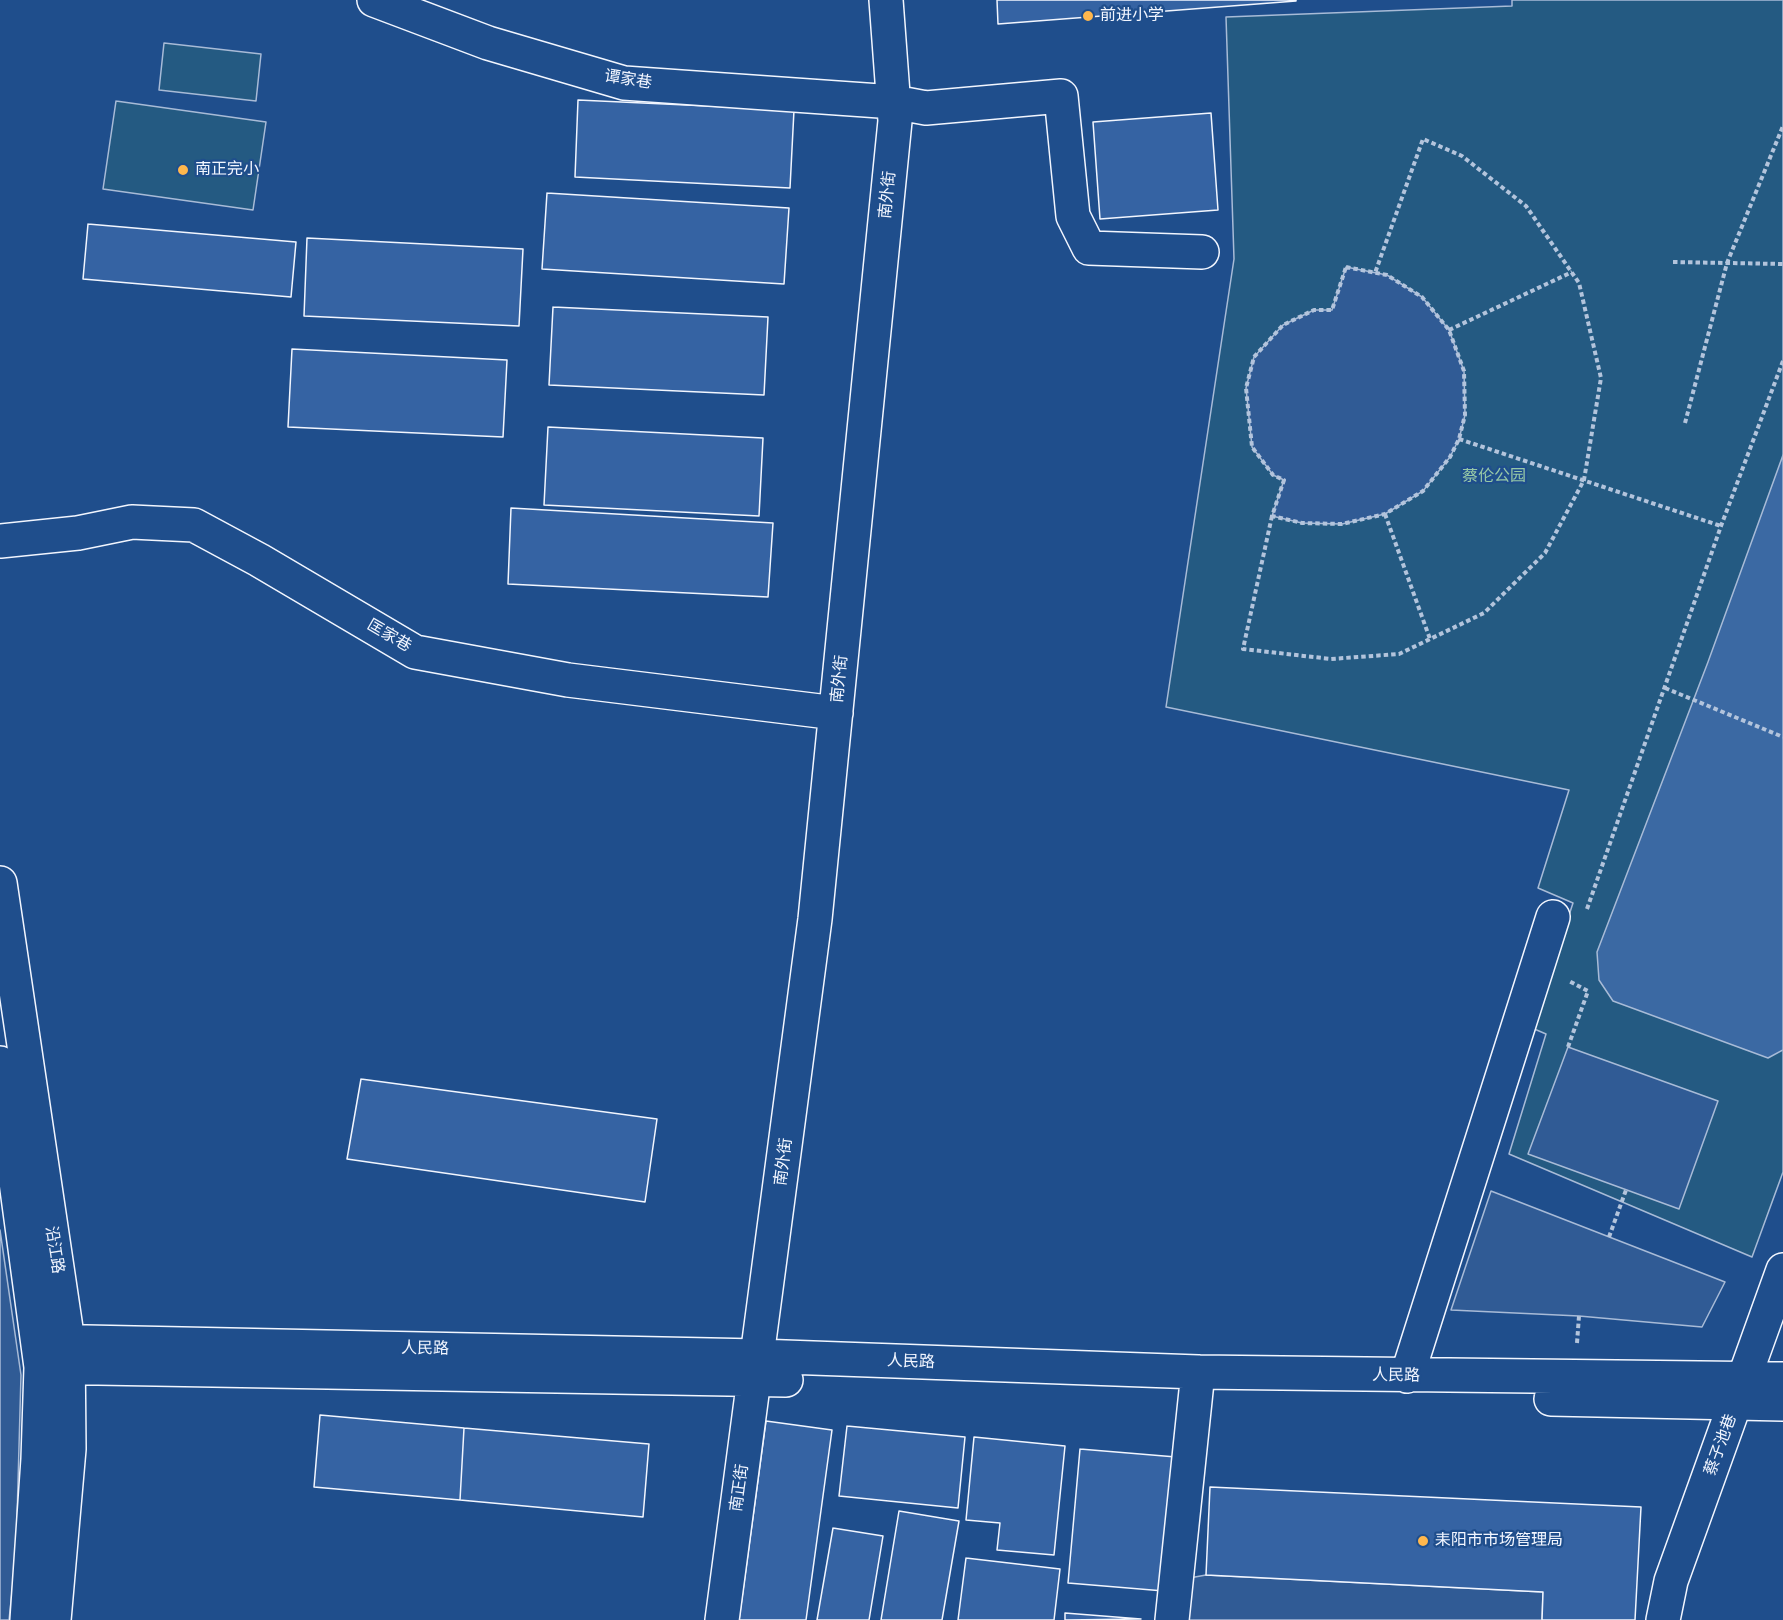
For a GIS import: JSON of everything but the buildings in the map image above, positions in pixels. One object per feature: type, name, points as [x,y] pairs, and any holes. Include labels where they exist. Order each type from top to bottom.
[{"type":"street","name":"谭家巷","points":[[374,0],[488,43],[624,82],[894,102],[926,108],[1061,96],[1072,216],[1089,248],[1202,252]]},
{"type":"street","name":"南外街","points":[[757,1367],[816,919],[895,122],[886,0]]},
{"type":"street","name":"匡家巷","points":[[0,541],[78,533],[132,522],[194,525],[259,560],[415,652],[568,680],[836,713]]},
{"type":"street","name":"沿江路","points":[[0,883],[54,1354],[38,1459],[27,1620]]},
{"type":"street","points":[[1407,1376],[1553,917]]},
{"type":"street","name":"沿江路","points":[[0,1064],[54,1354],[69,1449],[54,1620]]},
{"type":"street","name":"蔡子池巷","points":[[1663,1620],[1671,1581],[1783,1270]]},
{"type":"street","name":"人民路","points":[[54,1354],[757,1367],[1197,1383],[1741,1389],[1783,1379]]},
{"type":"street","name":"南正街","points":[[722,1620],[757,1367]]},
{"type":"street","name":"人民路","points":[[1197,1383],[1407,1376],[1741,1389],[1783,1404]]},
{"type":"street","points":[[1172,1620],[1197,1383]]},
{"type":"path","points":[[1685,423],[1727,263],[1783,126]]},
{"type":"path","points":[[1272,516],[1302,523],[1342,524],[1385,514],[1423,491],[1450,457],[1459,439],[1465,415],[1464,371],[1449,330],[1422,297],[1387,275],[1375,273],[1346,267],[1332,310],[1314,310],[1283,325],[1254,357],[1246,388],[1252,447],[1274,475],[1284,480],[1272,516],[1243,649],[1331,659],[1398,654],[1484,613],[1545,553],[1584,480],[1601,378],[1579,283],[1526,206],[1462,156],[1423,139],[1375,273]]},
{"type":"path","points":[[1673,262],[1783,264]]},
{"type":"path","points":[[1449,330],[1572,272]]},
{"type":"path","points":[[1587,910],[1721,526],[1783,361]]},
{"type":"path","points":[[1459,439],[1721,526]]},
{"type":"path","points":[[1385,514],[1430,639]]},
{"type":"path","points":[[1665,687],[1783,737]]},
{"type":"path","points":[[1563,977],[1588,991],[1568,1047]]},
{"type":"path","points":[[1609,1237],[1626,1190]]},
{"type":"green space","name":"蔡伦公园","points":[[1512,0],[1783,0],[1783,1172],[1752,1257],[1509,1154],[1546,1034],[1532,1028],[1573,903],[1538,888],[1569,790],[1166,707],[1234,259],[1226,17],[1512,6]]},
{"type":"green space","points":[[164,43],[261,54],[256,101],[159,90]]},
{"type":"green space","points":[[116,101],[266,122],[253,210],[103,189]]},
{"type":"shaded area","points":[[1346,267],[1387,275],[1422,297],[1449,330],[1464,371],[1465,415],[1459,439],[1450,457],[1423,491],[1385,514],[1342,524],[1302,523],[1272,516],[1284,480],[1273,475],[1252,447],[1246,388],[1254,357],[1283,325],[1314,310],[1332,310]]},
{"type":"shaded area","points":[[1783,455],[1783,1050],[1768,1058],[1613,1001],[1599,980],[1597,952],[1708,662]]},
{"type":"shaded area","points":[[1568,1047],[1718,1101],[1679,1209],[1528,1154]]},
{"type":"shaded area","points":[[1491,1191],[1725,1282],[1702,1327],[1579,1316],[1451,1310]]},
{"type":"shaded area","points":[[0,1230],[21,1375],[16,1554],[9,1620],[0,1620]]},
{"type":"shaded area","points":[[1206,1575],[1543,1592],[1542,1620],[1180,1620],[1184,1579]]},
{"type":"place","name":"前进小学","points":[[1088,16]]},
{"type":"place","name":"南正完小","points":[[183,170]]},
{"type":"place","name":"耒阳市市场管理局","points":[[1423,1541]]}]
